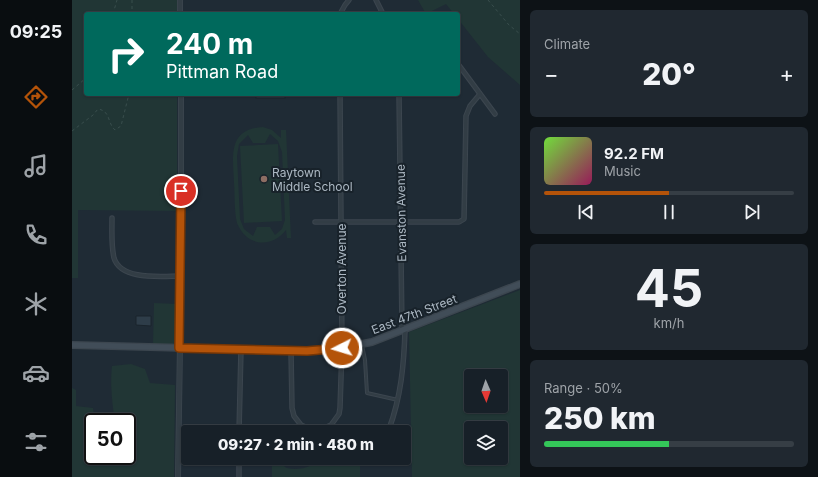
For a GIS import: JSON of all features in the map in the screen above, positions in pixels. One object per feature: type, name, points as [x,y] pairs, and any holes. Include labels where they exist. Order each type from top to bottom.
[{"type":"main road","name":"East 47th Street","points":[[72,345],[291,351],[342,348],[362,344],[404,331],[520,284]]},
{"type":"street","points":[[180,0],[180,12]]},
{"type":"street","points":[[341,12],[349,0]]},
{"type":"street","points":[[376,0],[382,12]]},
{"type":"street","points":[[460,67],[495,114]]},
{"type":"street","points":[[315,222],[459,222],[464,219],[466,116],[470,106],[480,94]]},
{"type":"street","points":[[178,477],[181,276],[181,96]]},
{"type":"street","name":"Overton Avenue","points":[[291,351],[292,408],[294,416],[301,425],[316,430],[331,425],[338,414],[342,348],[340,96]]},
{"type":"street","name":"Evanston Avenue","points":[[390,425],[398,400],[404,358],[399,96]]},
{"type":"street","points":[[112,218],[115,259],[121,268],[134,275],[181,276]]},
{"type":"street","points":[[239,425],[241,349]]},
{"type":"street","points":[[239,465],[239,477]]},
{"type":"lane","points":[[362,344],[365,360],[367,393],[398,400]]},
{"type":"path","points":[[114,12],[117,0]]},
{"type":"path","points":[[132,0],[132,12]]},
{"type":"path","points":[[488,0],[509,25],[520,34]]},
{"type":"path","points":[[72,90],[84,80]]},
{"type":"path","points":[[72,131],[93,115],[98,109],[102,110],[108,115],[114,130],[118,129],[121,126],[128,96]]},
{"type":"green space","points":[[72,0],[177,0],[177,12],[84,12],[84,96],[177,96],[177,211],[78,210],[78,278],[72,278]]},
{"type":"green space","points":[[418,0],[520,0],[520,85],[488,57],[460,22],[460,12],[452,12],[446,4],[430,12],[425,12]]},
{"type":"green space","points":[[263,127],[272,130],[281,138],[281,130],[286,130],[291,238],[287,238],[286,230],[273,240],[259,242],[246,236],[241,231],[237,223],[233,154],[238,139],[243,133],[251,129]],"holes":[[[270,134],[278,141],[282,152],[285,220],[282,229],[275,235],[270,227],[257,227],[253,236],[244,229],[240,219],[237,156],[239,144],[248,135],[253,143],[265,143]]]},
{"type":"green space","points":[[278,144],[282,221],[244,223],[240,146]]},
{"type":"green space","points":[[520,290],[520,477],[412,477],[409,332]]},
{"type":"green space","points":[[154,303],[177,304],[177,341],[173,344],[153,344]]},
{"type":"green space","points":[[131,364],[145,369],[150,383],[175,385],[174,477],[72,477],[72,388],[76,390],[76,406],[93,408],[94,413],[84,413],[84,465],[136,465],[136,413],[114,413],[111,372],[112,366]]},
{"type":"green space","points":[[273,465],[283,465],[292,469],[306,468],[310,466],[360,465],[360,477],[272,477]]},
{"type":"building","points":[[256,96],[285,96],[285,98],[256,98]]},
{"type":"building","points":[[136,316],[151,316],[151,326],[136,325]]},
{"type":"place","name":"Raytown Middle School","points":[[264,179]]},
{"type":"route","points":[[181,191],[179,348],[307,351],[342,348]]}]
